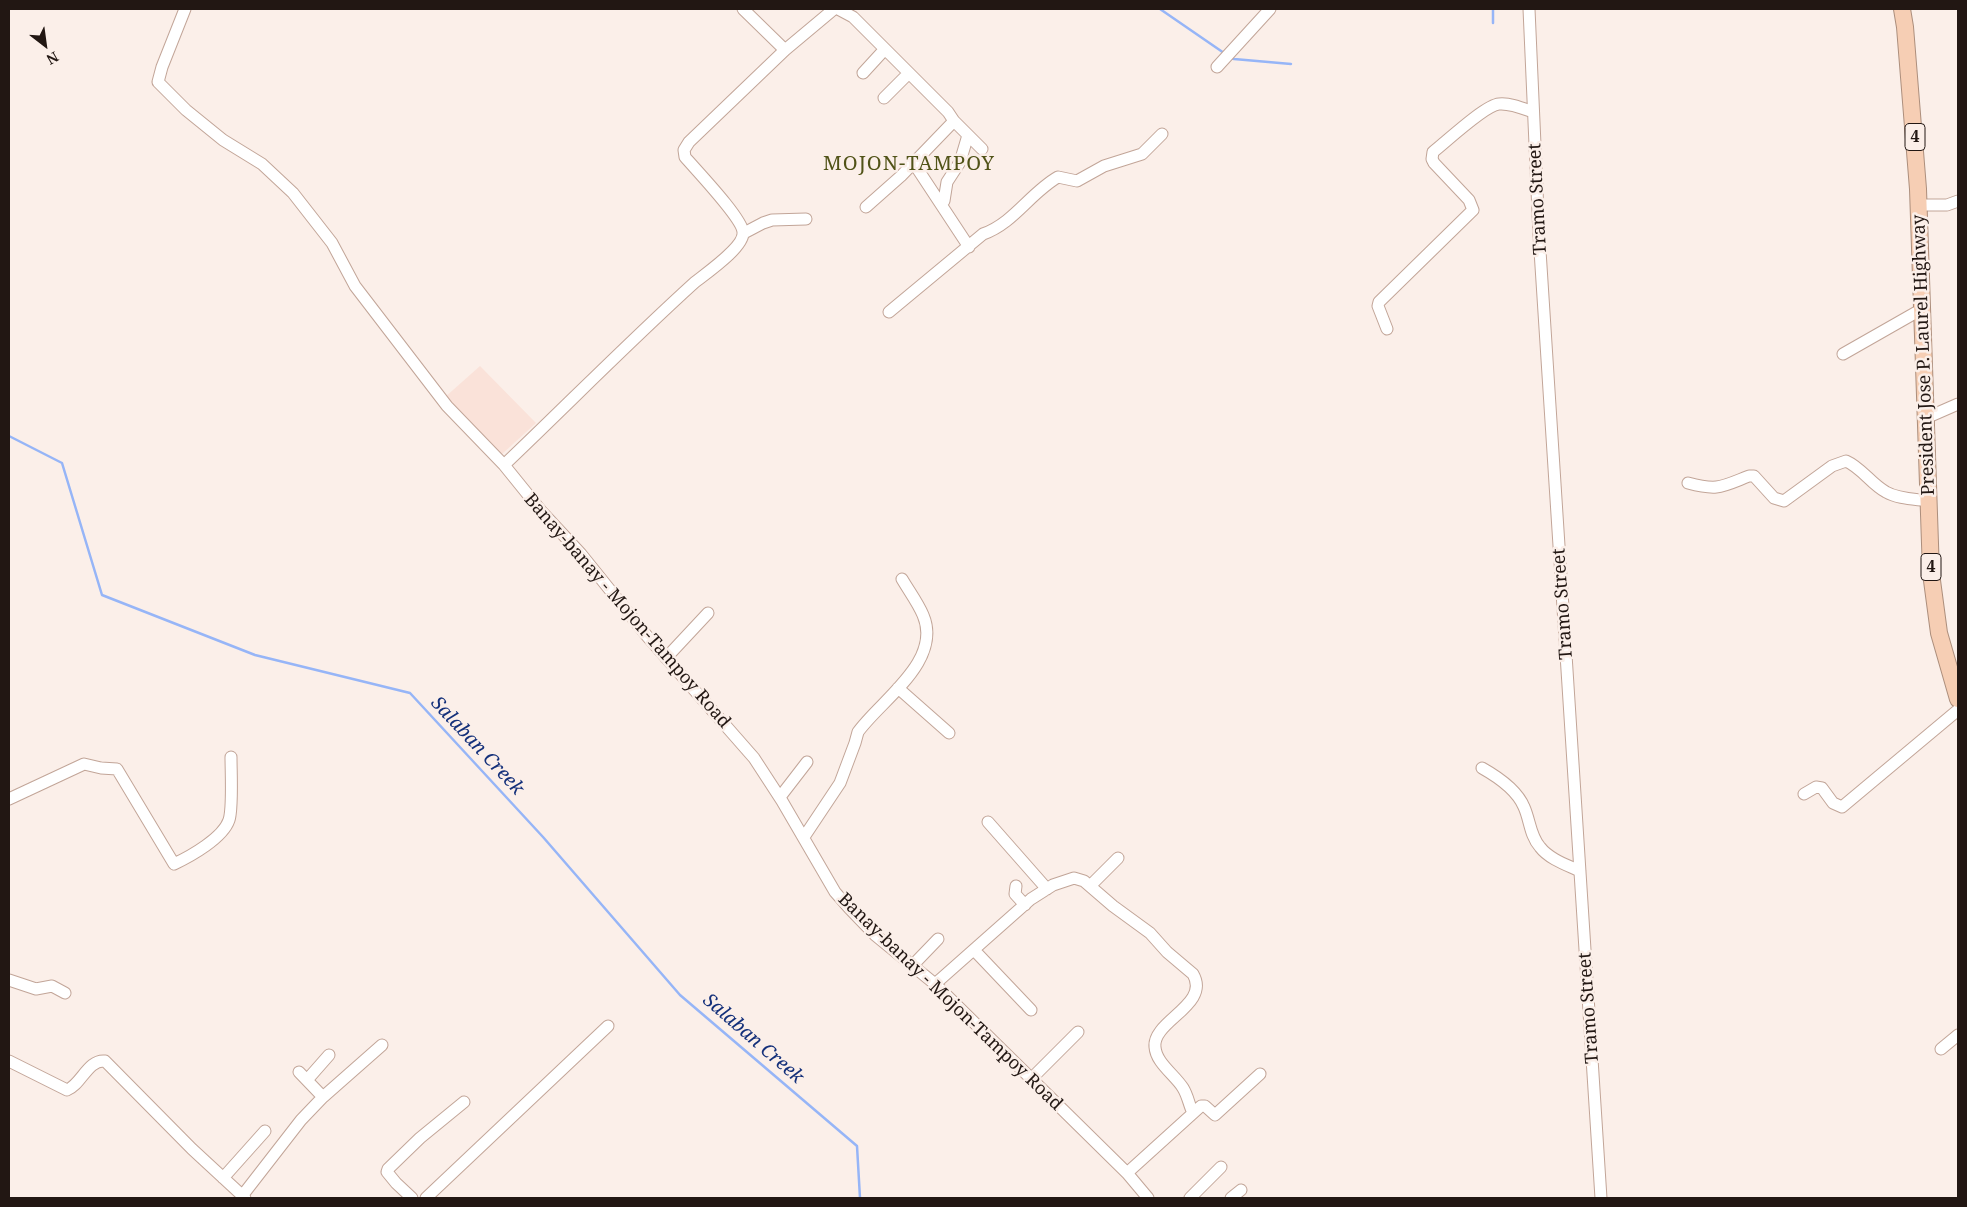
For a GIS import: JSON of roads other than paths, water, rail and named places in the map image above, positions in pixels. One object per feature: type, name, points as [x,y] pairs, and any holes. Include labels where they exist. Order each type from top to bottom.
[{"type":"highway","name":"President Jose P. Laurel Highway","points":[[1902,9],[1919,205],[1931,573],[1939,633],[1958,699]]},
{"type":"street","name":"Banay-banay - Mojon-Tampoy Road","points":[[185,9],[162,66],[158,82],[186,110],[223,140],[262,164],[293,193],[332,243],[355,286],[447,406],[504,465],[542,512],[581,554],[666,658],[754,758],[780,797],[835,892],[849,908],[875,935],[935,984],[1030,1080],[1127,1173],[1148,1198]]},
{"type":"street","points":[[743,9],[785,50]]},
{"type":"street","points":[[744,233],[727,206],[685,158],[684,150],[689,142],[785,50],[836,9],[853,17],[982,148]]},
{"type":"street","points":[[1217,67],[1270,9]]},
{"type":"street","name":"Tramo Street","points":[[1529,9],[1539,234],[1601,1198]]},
{"type":"street","points":[[864,73],[885,49]]},
{"type":"street","points":[[884,98],[909,73]]},
{"type":"street","points":[[1388,329],[1378,306],[1379,302],[1473,210],[1469,200],[1434,163],[1432,158],[1433,152],[1486,108],[1498,104],[1513,104],[1533,112]]},
{"type":"street","points":[[866,207],[901,176],[954,121]]},
{"type":"street","points":[[889,312],[984,234],[997,229],[1023,208],[1050,182],[1058,177],[1077,181],[1104,166],[1142,154],[1162,134]]},
{"type":"street","points":[[944,201],[947,182],[960,162],[968,135]]},
{"type":"street","points":[[913,162],[969,247]]},
{"type":"street","points":[[1919,205],[1946,205],[1958,200]]},
{"type":"street","points":[[504,465],[694,284],[735,249],[744,233],[763,222],[806,219]]},
{"type":"street","points":[[1843,354],[1922,309]]},
{"type":"street","points":[[1926,418],[1958,404]]},
{"type":"street","points":[[1688,483],[1709,488],[1720,488],[1749,476],[1754,476],[1774,498],[1784,501],[1832,466],[1846,461],[1855,465],[1885,492],[1897,497],[1928,501]]},
{"type":"street","points":[[804,838],[840,783],[858,732],[913,672],[926,645],[927,630],[924,616],[902,579]]},
{"type":"street","points":[[666,658],[708,613]]},
{"type":"street","points":[[898,688],[949,733]]},
{"type":"street","points":[[1804,794],[1816,787],[1822,788],[1833,803],[1842,807],[1958,710]]},
{"type":"street","points":[[9,799],[84,764],[117,769],[174,864],[205,846],[222,832],[229,820],[231,757]]},
{"type":"street","points":[[780,797],[806,762]]},
{"type":"street","points":[[1482,768],[1504,783],[1518,796],[1540,848],[1548,855],[1580,871]]},
{"type":"street","points":[[988,822],[1047,889]]},
{"type":"street","points":[[1090,886],[1118,858]]},
{"type":"street","points":[[935,984],[1025,905],[1047,889],[1063,880],[1074,878],[1084,881],[1112,906],[1150,933],[1196,979],[1197,986],[1194,996],[1158,1035],[1154,1046],[1160,1060],[1183,1088],[1193,1113]]},
{"type":"street","points":[[1016,886],[1015,894],[1025,905]]},
{"type":"street","points":[[912,966],[938,938]]},
{"type":"street","points":[[974,950],[1031,1010]]},
{"type":"street","points":[[9,980],[36,989],[52,986],[65,993]]},
{"type":"street","points":[[426,1198],[608,1026]]},
{"type":"street","points":[[1030,1080],[1078,1032]]},
{"type":"street","points":[[1941,1049],[1958,1034]]},
{"type":"street","points":[[9,1061],[67,1090],[95,1064],[105,1061],[121,1079],[244,1197],[301,1120],[323,1097],[382,1045]]},
{"type":"street","points":[[323,1097],[303,1076],[329,1055]]},
{"type":"street","points":[[1127,1173],[1193,1113],[1203,1106],[1216,1115],[1260,1074]]},
{"type":"street","points":[[412,1198],[392,1179],[388,1169],[420,1138],[464,1102]]},
{"type":"street","points":[[223,1178],[265,1131]]},
{"type":"street","points":[[1190,1198],[1221,1167]]},
{"type":"street","points":[[1232,1198],[1240,1190]]},
{"type":"waterway","points":[[1160,9],[1224,53]]},
{"type":"waterway","points":[[1493,9],[1493,23]]},
{"type":"waterway","points":[[1231,58],[1291,64]]},
{"type":"waterway","name":"Salaban Creek","points":[[9,436],[62,463],[102,595],[255,655],[410,693],[543,837],[680,995],[857,1146],[860,1198]]},
{"type":"district","name":"MOJON-TAMPOY","points":[[909,164]]}]
